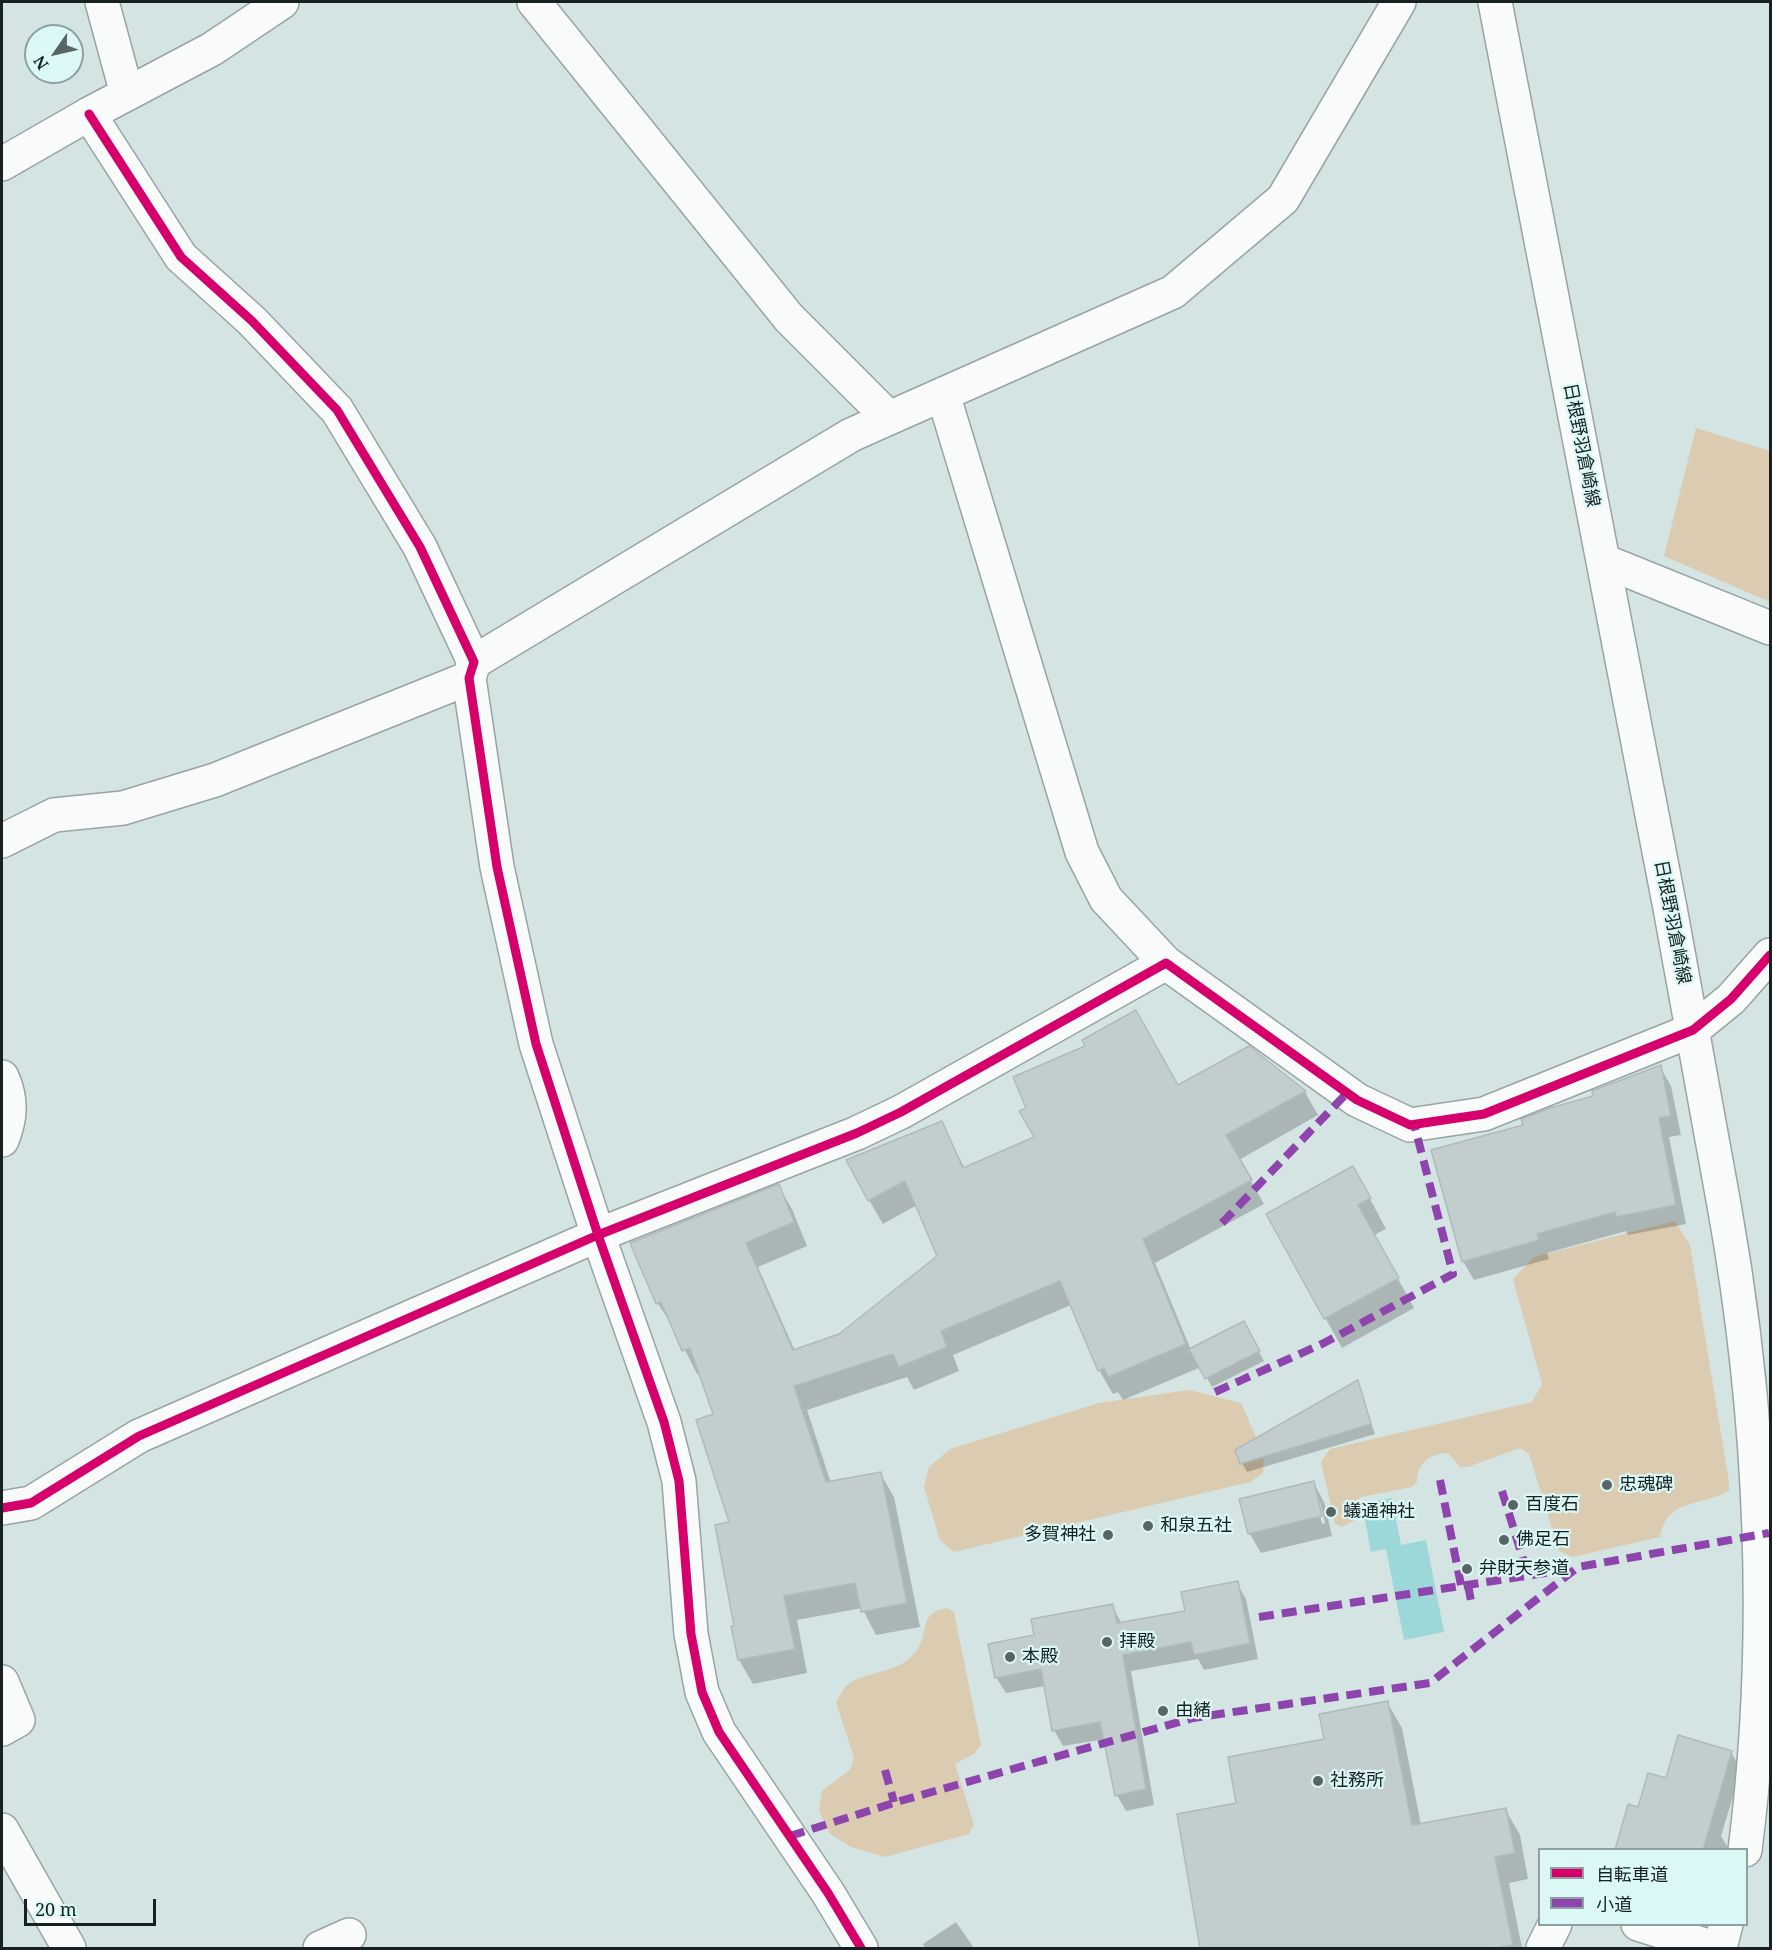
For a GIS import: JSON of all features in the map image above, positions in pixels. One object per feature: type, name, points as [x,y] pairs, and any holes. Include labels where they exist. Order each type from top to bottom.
[{"type":"street","points":[[102,2],[127,94]]},
{"type":"street","points":[[2,164],[89,114],[212,49],[282,2]]},
{"type":"street","points":[[534,2],[789,318],[889,418]]},
{"type":"street","points":[[2,841],[54,816],[123,808],[215,780],[472,670],[851,435],[1173,292],[1282,199],[1399,2]]},
{"type":"street","name":"日根野羽倉崎線","points":[[1495,2],[1693,1030],[1748,1336],[1769,1533],[1769,1684],[1754,1812],[1745,1848]]},
{"type":"street","points":[[89,114],[181,257],[252,321],[337,410],[420,547],[472,670],[497,867],[536,1044],[598,1235],[664,1422],[679,1480],[691,1634],[702,1692],[719,1732],[828,1893],[861,1948]]},
{"type":"street","points":[[943,394],[1082,852],[1106,899],[1166,963],[1356,1100],[1410,1125],[1484,1114],[1693,1030],[1731,999],[1770,956]]},
{"type":"street","points":[[1604,561],[1770,628]]},
{"type":"street","points":[[2,1508],[31,1503],[139,1436],[598,1235],[857,1133],[901,1112],[1166,963]]},
{"type":"street","points":[[2,1077],[8,1091],[9,1121],[2,1140]]},
{"type":"street","points":[[2,1682],[18,1720],[2,1729]]},
{"type":"street","points":[[2,1830],[69,1948]]},
{"type":"street","points":[[1543,1948],[1555,1926]]},
{"type":"street","points":[[1644,1926],[1714,1948]]},
{"type":"street","points":[[1720,1948],[1726,1926]]},
{"type":"street","points":[[320,1948],[349,1935]]},
{"type":"shaded area","points":[[1696,428],[1770,451],[1770,602],[1664,556]]},
{"type":"shaded area","points":[[1675,1221],[1690,1245],[1729,1491],[1677,1510],[1669,1516],[1660,1537],[1572,1557],[1559,1551],[1529,1454],[1520,1448],[1468,1467],[1460,1467],[1448,1453],[1435,1455],[1425,1461],[1419,1470],[1417,1482],[1412,1487],[1361,1497],[1355,1503],[1358,1519],[1341,1527],[1335,1523],[1321,1462],[1330,1449],[1532,1402],[1542,1384],[1513,1279],[1534,1257]]},
{"type":"shaded area","points":[[1189,1390],[1241,1403],[1264,1455],[1263,1473],[1250,1482],[954,1552],[940,1540],[924,1487],[929,1467],[950,1449],[1099,1403]]},
{"type":"shaded area","points":[[947,1608],[954,1612],[981,1745],[974,1754],[955,1764],[974,1825],[969,1834],[885,1857],[851,1847],[830,1834],[819,1810],[822,1791],[850,1770],[854,1758],[836,1702],[848,1684],[895,1667],[911,1657],[921,1643],[931,1614]]},
{"type":"water","points":[[1392,1498],[1401,1545],[1426,1540],[1444,1632],[1404,1640],[1386,1549],[1371,1552],[1362,1504]]},
{"type":"building","points":[[1136,1010],[1178,1085],[1249,1046],[1306,1091],[1226,1135],[1252,1180],[1143,1239],[1186,1344],[1108,1377],[1104,1368],[1098,1371],[1060,1281],[941,1331],[947,1347],[899,1367],[893,1354],[794,1386],[826,1482],[881,1472],[907,1603],[861,1612],[855,1583],[784,1596],[795,1649],[738,1660],[715,1525],[729,1522],[696,1420],[713,1414],[690,1348],[682,1351],[661,1302],[656,1304],[630,1243],[779,1184],[794,1222],[746,1243],[793,1350],[839,1334],[937,1256],[905,1181],[868,1201],[846,1160],[942,1121],[963,1168],[1034,1137],[1019,1111],[1026,1108],[1013,1077],[1085,1046],[1082,1040]]},
{"type":"building","points":[[1661,1065],[1671,1116],[1659,1118],[1676,1205],[1616,1217],[1615,1212],[1537,1234],[1539,1240],[1462,1262],[1431,1150],[1523,1125],[1521,1119],[1593,1096],[1592,1091]]},
{"type":"building","points":[[1353,1166],[1371,1198],[1358,1205],[1399,1278],[1324,1319],[1266,1214]]},
{"type":"building","points":[[1244,1321],[1260,1351],[1205,1379],[1189,1349]]},
{"type":"building","points":[[1358,1380],[1371,1424],[1240,1464],[1235,1450]]},
{"type":"building","points":[[1314,1481],[1322,1516],[1248,1534],[1239,1499]]},
{"type":"building","points":[[1238,1581],[1250,1643],[1194,1655],[1191,1642],[1123,1655],[1146,1789],[1115,1796],[1100,1722],[1052,1731],[1041,1669],[995,1678],[988,1644],[1034,1635],[1031,1619],[1113,1604],[1117,1623],[1185,1611],[1181,1592]]},
{"type":"building","points":[[1388,1701],[1412,1825],[1506,1808],[1515,1853],[1495,1857],[1513,1945],[1493,1948],[1200,1948],[1177,1814],[1236,1803],[1228,1757],[1324,1739],[1319,1714]]},
{"type":"building","points":[[1678,1735],[1732,1751],[1704,1848],[1616,1848],[1628,1804],[1638,1807],[1648,1773],[1666,1778]]},
{"type":"marked path","points":[[1222,1223],[1347,1093]]},
{"type":"marked path","points":[[1215,1392],[1324,1343],[1453,1274],[1414,1124]]},
{"type":"marked path","points":[[1440,1480],[1461,1585]]},
{"type":"marked path","points":[[1502,1491],[1528,1575]]},
{"type":"marked path","points":[[790,1836],[900,1801],[1193,1718],[1430,1683],[1578,1567],[1769,1533]]},
{"type":"marked path","points":[[1259,1617],[1577,1568]]},
{"type":"marked path","points":[[1468,1585],[1472,1606]]},
{"type":"marked path","points":[[885,1770],[894,1802]]},
{"type":"cycle path","points":[[89,114],[181,257],[252,321],[337,410],[420,547],[474,662],[469,678],[497,867],[536,1044],[598,1235],[664,1422],[679,1481],[691,1634],[702,1692],[719,1732],[828,1893],[861,1948]]},
{"type":"cycle path","points":[[2,1508],[31,1503],[139,1436],[598,1235],[857,1133],[901,1112],[1166,963],[1357,1100],[1410,1125],[1484,1114],[1693,1030],[1731,999],[1770,955]]},
{"type":"place","name":"忠魂碑","points":[[1607,1485]]},
{"type":"place","name":"百度石","points":[[1513,1505]]},
{"type":"place","name":"蟻通神社","points":[[1331,1512]]},
{"type":"place","name":"和泉五社","points":[[1148,1526]]},
{"type":"place","name":"多賀神社","points":[[1108,1535]]},
{"type":"place","name":"佛足石","points":[[1504,1540]]},
{"type":"place","name":"弁財天参道","points":[[1467,1569]]},
{"type":"place","name":"拝殿","points":[[1107,1642]]},
{"type":"place","name":"本殿","points":[[1010,1657]]},
{"type":"place","name":"由緒","points":[[1163,1711]]},
{"type":"place","name":"社務所","points":[[1318,1781]]}]
